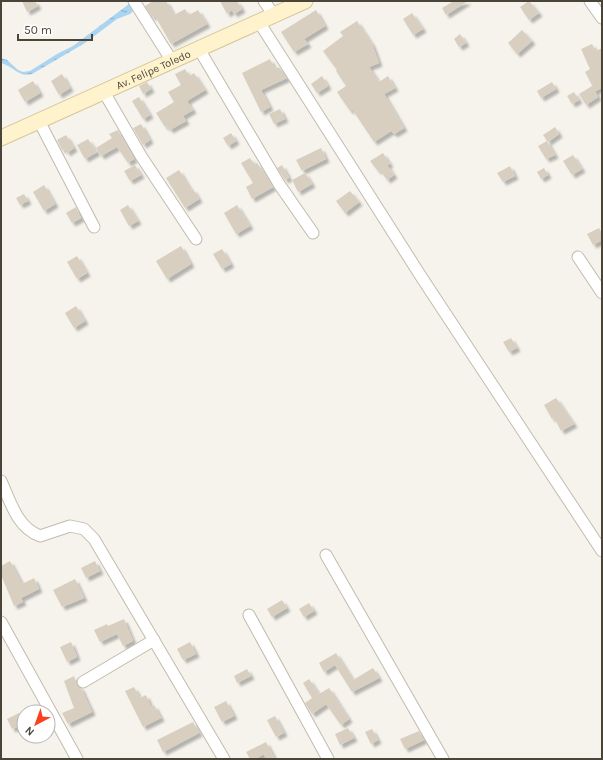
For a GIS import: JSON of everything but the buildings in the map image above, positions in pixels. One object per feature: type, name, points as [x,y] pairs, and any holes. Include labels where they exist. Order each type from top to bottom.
[{"type":"main road","name":"Av. Felipe Toledo","points":[[1,138],[305,1]]},
{"type":"street","points":[[134,1],[172,61]]},
{"type":"street","points":[[264,1],[274,15]]},
{"type":"street","points":[[590,1],[602,18]]},
{"type":"street","points":[[259,22],[422,278],[602,551]]},
{"type":"street","points":[[199,49],[279,184],[313,233]]},
{"type":"street","points":[[104,92],[141,156],[196,239]]},
{"type":"street","points":[[39,121],[94,227]]},
{"type":"street","points":[[578,257],[602,293]]},
{"type":"street","points":[[1,482],[21,524],[30,532],[40,536],[70,526],[84,529],[94,539],[224,759]]},
{"type":"street","points":[[326,555],[441,758]]},
{"type":"street","points":[[249,615],[328,759]]},
{"type":"street","points":[[1,622],[76,759]]},
{"type":"street","points":[[83,682],[154,640]]},
{"type":"water","points":[[129,4],[133,11],[130,14],[117,19],[85,43],[32,74],[27,75],[20,73],[1,63],[1,58],[7,60],[18,70],[23,72],[30,71],[73,46]]}]
